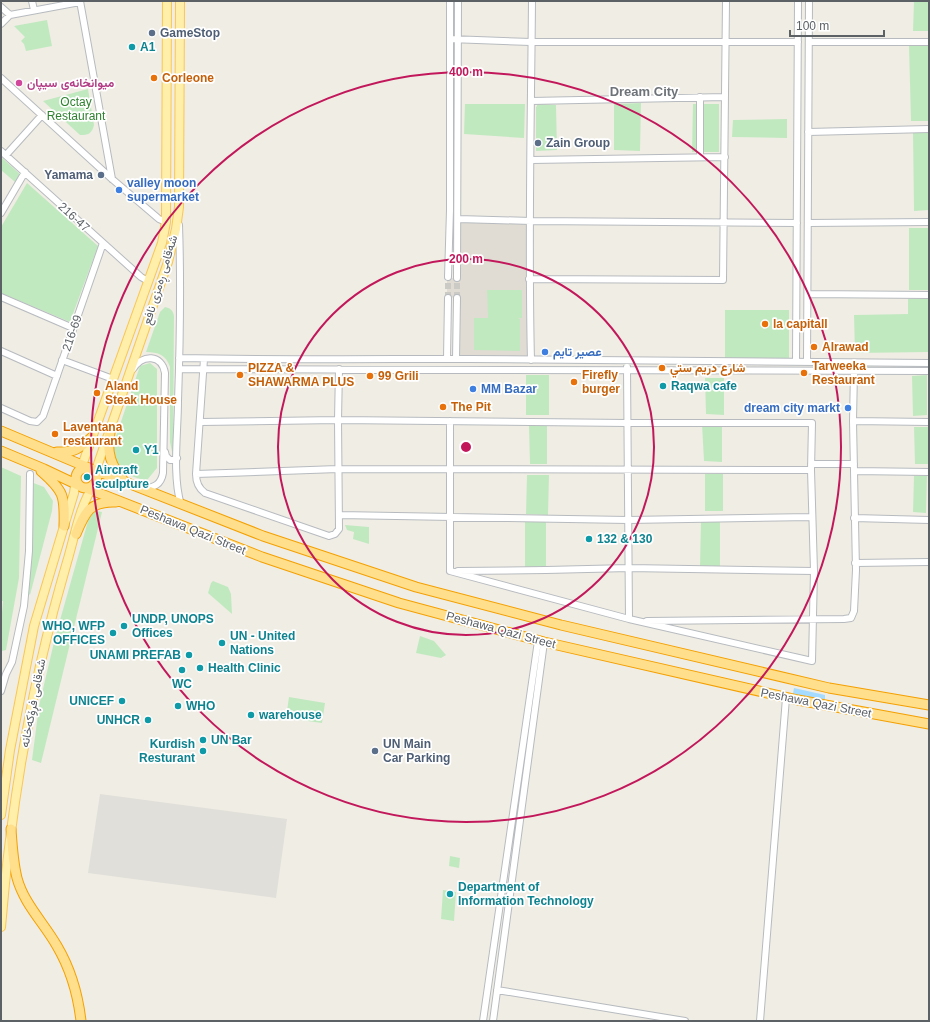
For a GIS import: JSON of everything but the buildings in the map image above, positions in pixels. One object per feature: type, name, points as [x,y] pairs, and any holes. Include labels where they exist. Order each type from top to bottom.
[{"type":"highway","name":"Peshawa Qazi Street","points":[[1,431],[48,450],[123,503],[269,560],[399,603],[541,642],[786,698],[929,724]]},
{"type":"highway","points":[[110,432],[108,443],[110,457],[116,472],[125,482]]},
{"type":"highway","points":[[48,450],[62,452],[74,451],[91,440]]},
{"type":"highway","name":"Peshawa Qazi Street","points":[[1,451],[32,464],[86,478],[125,482],[263,536],[416,587],[561,625],[829,688],[929,705]]},
{"type":"highway","points":[[32,464],[54,482],[61,491],[64,507],[64,526]]},
{"type":"highway","points":[[76,534],[84,515],[98,503],[123,503]]},
{"type":"highway","points":[[11,829],[17,878],[28,903],[58,946],[73,980],[80,1008],[81,1021]]},
{"type":"main road","name":"شەقامی ڕەمزی نافع","points":[[86,478],[91,440],[162,243],[166,222],[167,1]]},
{"type":"main road","name":"شەقامی ڕەمزی نافع","points":[[86,478],[104,448],[110,432],[168,262],[176,229],[179,207],[180,1]]},
{"type":"main road","points":[[91,440],[93,449],[96,450],[104,448]]},
{"type":"main road","name":"شەقامی فڕۆکەخانە","points":[[1,815],[10,750],[34,626],[64,526],[86,478]]},
{"type":"main road","name":"شەقامی فڕۆکەخانە","points":[[1,927],[3,881],[26,738],[42,657],[57,597],[76,534],[86,478]]},
{"type":"street","points":[[32,1],[34,10]]},
{"type":"street","points":[[1,24],[10,15],[80,1],[112,179]]},
{"type":"street","points":[[448,277],[450,1]]},
{"type":"street","points":[[457,278],[458,1]]},
{"type":"street","points":[[531,360],[529,279],[531,221],[532,1]]},
{"type":"street","points":[[529,279],[724,280],[726,1]]},
{"type":"street","points":[[796,362],[798,1]]},
{"type":"street","points":[[807,362],[809,1]]},
{"type":"street","points":[[1,7],[10,15]]},
{"type":"street","points":[[798,26],[809,26]]},
{"type":"street","points":[[450,39],[531,42],[798,42]]},
{"type":"street","points":[[809,42],[929,42]]},
{"type":"street","points":[[798,60],[809,60]]},
{"type":"street","points":[[1,78],[112,179],[159,219],[166,222]]},
{"type":"street","points":[[531,102],[725,97]]},
{"type":"street","points":[[700,98],[700,157]]},
{"type":"street","points":[[6,155],[42,115]]},
{"type":"street","points":[[808,132],[929,129]]},
{"type":"street","points":[[450,136],[458,136]]},
{"type":"street","name":"216-47","points":[[1,151],[103,243],[148,281]]},
{"type":"street","points":[[531,160],[724,157]]},
{"type":"street","points":[[1,213],[3,204],[25,172]]},
{"type":"street","points":[[797,204],[808,204]]},
{"type":"street","points":[[179,207],[177,488],[181,504]]},
{"type":"street","points":[[458,219],[797,223]]},
{"type":"street","points":[[808,223],[929,222]]},
{"type":"street","name":"216-69","points":[[1,408],[30,421],[37,422],[43,416],[103,243]]},
{"type":"street","points":[[797,243],[808,244]]},
{"type":"street","points":[[808,294],[929,295]]},
{"type":"street","points":[[1,298],[73,328]]},
{"type":"street","points":[[446,359],[448,298]]},
{"type":"street","points":[[456,360],[457,298]]},
{"type":"street","points":[[1,351],[57,376]]},
{"type":"street","points":[[130,376],[137,364],[144,359],[152,358],[157,360],[164,368],[165,373],[163,474],[162,479],[155,486],[143,489]]},
{"type":"street","points":[[179,358],[929,363]]},
{"type":"street","points":[[204,359],[196,474],[198,485],[205,492],[332,536],[337,532],[338,515],[339,369]]},
{"type":"street","points":[[429,359],[429,369]]},
{"type":"street","points":[[62,360],[113,379]]},
{"type":"street","points":[[484,360],[484,369]]},
{"type":"street","points":[[627,362],[629,619]]},
{"type":"street","points":[[778,362],[778,370]]},
{"type":"street","points":[[832,363],[833,370]]},
{"type":"street","points":[[179,369],[929,371]]},
{"type":"street","points":[[637,621],[844,620],[851,618],[854,611],[855,563],[853,421],[854,371]]},
{"type":"street","points":[[200,422],[338,420],[627,424],[812,423],[811,467],[814,571],[812,660],[637,621],[450,571]]},
{"type":"street","points":[[450,421],[450,571]]},
{"type":"street","points":[[853,421],[929,422]]},
{"type":"street","points":[[164,444],[168,459],[172,461],[177,458]]},
{"type":"street","points":[[196,474],[338,469],[627,470],[811,467],[854,464]]},
{"type":"street","points":[[854,471],[929,472]]},
{"type":"street","points":[[1,691],[6,674],[12,662],[24,606],[29,551],[30,474]]},
{"type":"street","points":[[338,515],[628,520],[812,517]]},
{"type":"street","points":[[854,518],[929,520]]},
{"type":"street","points":[[855,563],[929,562]]},
{"type":"street","points":[[450,571],[629,568],[814,571]]},
{"type":"street","points":[[493,1021],[541,642]]},
{"type":"street","points":[[483,1021],[541,642]]},
{"type":"street","points":[[760,1021],[786,698]]},
{"type":"street","points":[[497,990],[685,1021]]},
{"type":"shaded area","points":[[458,219],[531,221],[531,360],[456,359],[457,298],[447,297],[447,278],[457,278]]},
{"type":"shaded area","points":[[100,794],[287,819],[276,898],[88,873]]},
{"type":"green space","points":[[914,1],[929,1],[929,31],[913,31]]},
{"type":"green space","points":[[47,20],[52,46],[26,51],[24,44],[21,41],[25,37],[14,26]]},
{"type":"green space","points":[[929,45],[929,121],[911,121],[909,46]]},
{"type":"green space","name":"Octay Restaurant","points":[[88,89],[94,125],[89,133],[80,135],[43,101]]},
{"type":"green space","points":[[641,103],[640,151],[614,150],[614,104]]},
{"type":"green space","points":[[465,104],[525,104],[524,138],[464,134]]},
{"type":"green space","points":[[537,104],[556,105],[557,150],[536,151]]},
{"type":"green space","points":[[693,104],[719,104],[719,152],[692,152]]},
{"type":"green space","points":[[787,119],[787,138],[732,137],[733,120]]},
{"type":"green space","points":[[913,133],[929,133],[929,210],[914,211]]},
{"type":"green space","points":[[1,157],[21,175],[15,182],[1,170]]},
{"type":"green space","points":[[27,183],[98,246],[70,322],[1,293],[1,227]]},
{"type":"green space","points":[[909,228],[929,228],[929,290],[909,290]]},
{"type":"green space","points":[[487,290],[522,290],[522,318],[518,318],[520,319],[520,351],[474,350],[474,318],[488,318]]},
{"type":"green space","points":[[908,299],[929,299],[929,352],[855,353],[854,315],[908,314]]},
{"type":"green space","points":[[165,307],[173,312],[174,316],[173,456],[170,442],[170,367],[161,355],[146,352],[160,312]]},
{"type":"green space","points":[[725,310],[789,310],[789,359],[725,359]]},
{"type":"green space","points":[[150,363],[157,369],[157,468],[147,480],[127,474],[117,465],[114,459],[113,445],[140,366]]},
{"type":"green space","points":[[526,375],[549,375],[549,415],[526,415]]},
{"type":"green space","points":[[927,375],[927,415],[913,416],[912,376]]},
{"type":"green space","points":[[705,378],[724,378],[724,415],[706,414]]},
{"type":"green space","points":[[702,424],[722,426],[722,462],[704,461]]},
{"type":"green space","points":[[529,426],[547,426],[547,464],[530,464]]},
{"type":"green space","points":[[914,427],[928,427],[928,464],[915,464]]},
{"type":"green space","points":[[1,467],[21,476],[19,578],[6,650],[2,651],[1,624],[3,601],[1,601]]},
{"type":"green space","points":[[705,474],[723,474],[723,511],[705,511]]},
{"type":"green space","points":[[527,475],[549,475],[548,515],[526,514]]},
{"type":"green space","points":[[914,476],[927,476],[926,513],[913,512]]},
{"type":"green space","points":[[31,482],[44,487],[53,501],[52,511],[30,595],[27,592],[33,533],[30,498]]},
{"type":"green space","points":[[96,511],[102,512],[41,763],[32,760],[39,706],[55,638],[88,521],[92,514]]},
{"type":"green space","points":[[525,519],[546,520],[546,570],[525,570]]},
{"type":"green space","points":[[701,521],[720,522],[720,566],[700,566]]},
{"type":"green space","points":[[345,525],[369,527],[369,544],[353,539],[354,532],[347,530]]},
{"type":"green space","points":[[213,581],[228,587],[231,594],[232,614],[208,593]]},
{"type":"green space","points":[[420,636],[434,641],[446,655],[441,658],[416,653]]},
{"type":"green space","points":[[289,697],[325,703],[322,723],[286,718]]},
{"type":"green space","points":[[450,856],[460,858],[459,868],[449,866]]},
{"type":"green space","points":[[443,890],[456,892],[454,921],[441,919]]},
{"type":"water","points":[[794,688],[825,695],[825,700],[793,694]]},
{"type":"tunnel","points":[[448,277],[448,298]]},
{"type":"tunnel","points":[[457,278],[457,298]]},
{"type":"place","name":"GameStop","points":[[152,33]]},
{"type":"place","name":"A1","points":[[132,47]]},
{"type":"place","name":"Corleone","points":[[154,78]]},
{"type":"place","name":"میوانخانەی سیپان","points":[[19,83]]},
{"type":"place","name":"Zain Group","points":[[538,143]]},
{"type":"place","name":"Yamama","points":[[101,175]]},
{"type":"place","name":"valley moon supermarket","points":[[119,190]]},
{"type":"place","name":"la capitall","points":[[765,324]]},
{"type":"place","name":"Alrawad","points":[[814,347]]},
{"type":"place","name":"عصير تايم","points":[[545,352]]},
{"type":"place","name":"شارع دريم ستي","points":[[662,368]]},
{"type":"place","name":"Tarweeka Restaurant","points":[[804,373]]},
{"type":"place","name":"PIZZA & SHAWARMA PLUS","points":[[240,375]]},
{"type":"place","name":"99 Grili","points":[[370,376]]},
{"type":"place","name":"Firefly burger","points":[[574,382]]},
{"type":"place","name":"Raqwa cafe","points":[[663,386]]},
{"type":"place","name":"MM Bazar","points":[[473,389]]},
{"type":"place","name":"Aland Steak House","points":[[97,393]]},
{"type":"place","name":"The Pit","points":[[443,407]]},
{"type":"place","name":"dream city markt","points":[[848,408]]},
{"type":"place","name":"Laventana restaurant","points":[[55,434]]},
{"type":"place","name":"Y1","points":[[136,450]]},
{"type":"place","name":"Aircraft sculpture","points":[[87,477]]},
{"type":"place","name":"132 & 130","points":[[589,539]]},
{"type":"place","name":"UNDP, UNOPS Offices","points":[[124,626]]},
{"type":"place","name":"WHO, WFP OFFICES","points":[[113,633]]},
{"type":"place","name":"UN - United Nations","points":[[222,643]]},
{"type":"place","name":"UNAMI PREFAB","points":[[189,655]]},
{"type":"place","name":"Health Clinic","points":[[200,668]]},
{"type":"place","name":"WC","points":[[182,670]]},
{"type":"place","name":"UNICEF","points":[[122,701]]},
{"type":"place","name":"WHO","points":[[178,706]]},
{"type":"place","name":"warehouse","points":[[251,715]]},
{"type":"place","name":"UNHCR","points":[[148,720]]},
{"type":"place","name":"UN Bar","points":[[203,740]]},
{"type":"place","name":"Kurdish Resturant","points":[[203,751]]},
{"type":"place","name":"UN Main Car Parking","points":[[375,751]]},
{"type":"place","name":"Department of Information Technology","points":[[450,894]]},
{"type":"district","name":"Dream City","points":[[644,91]]}]
